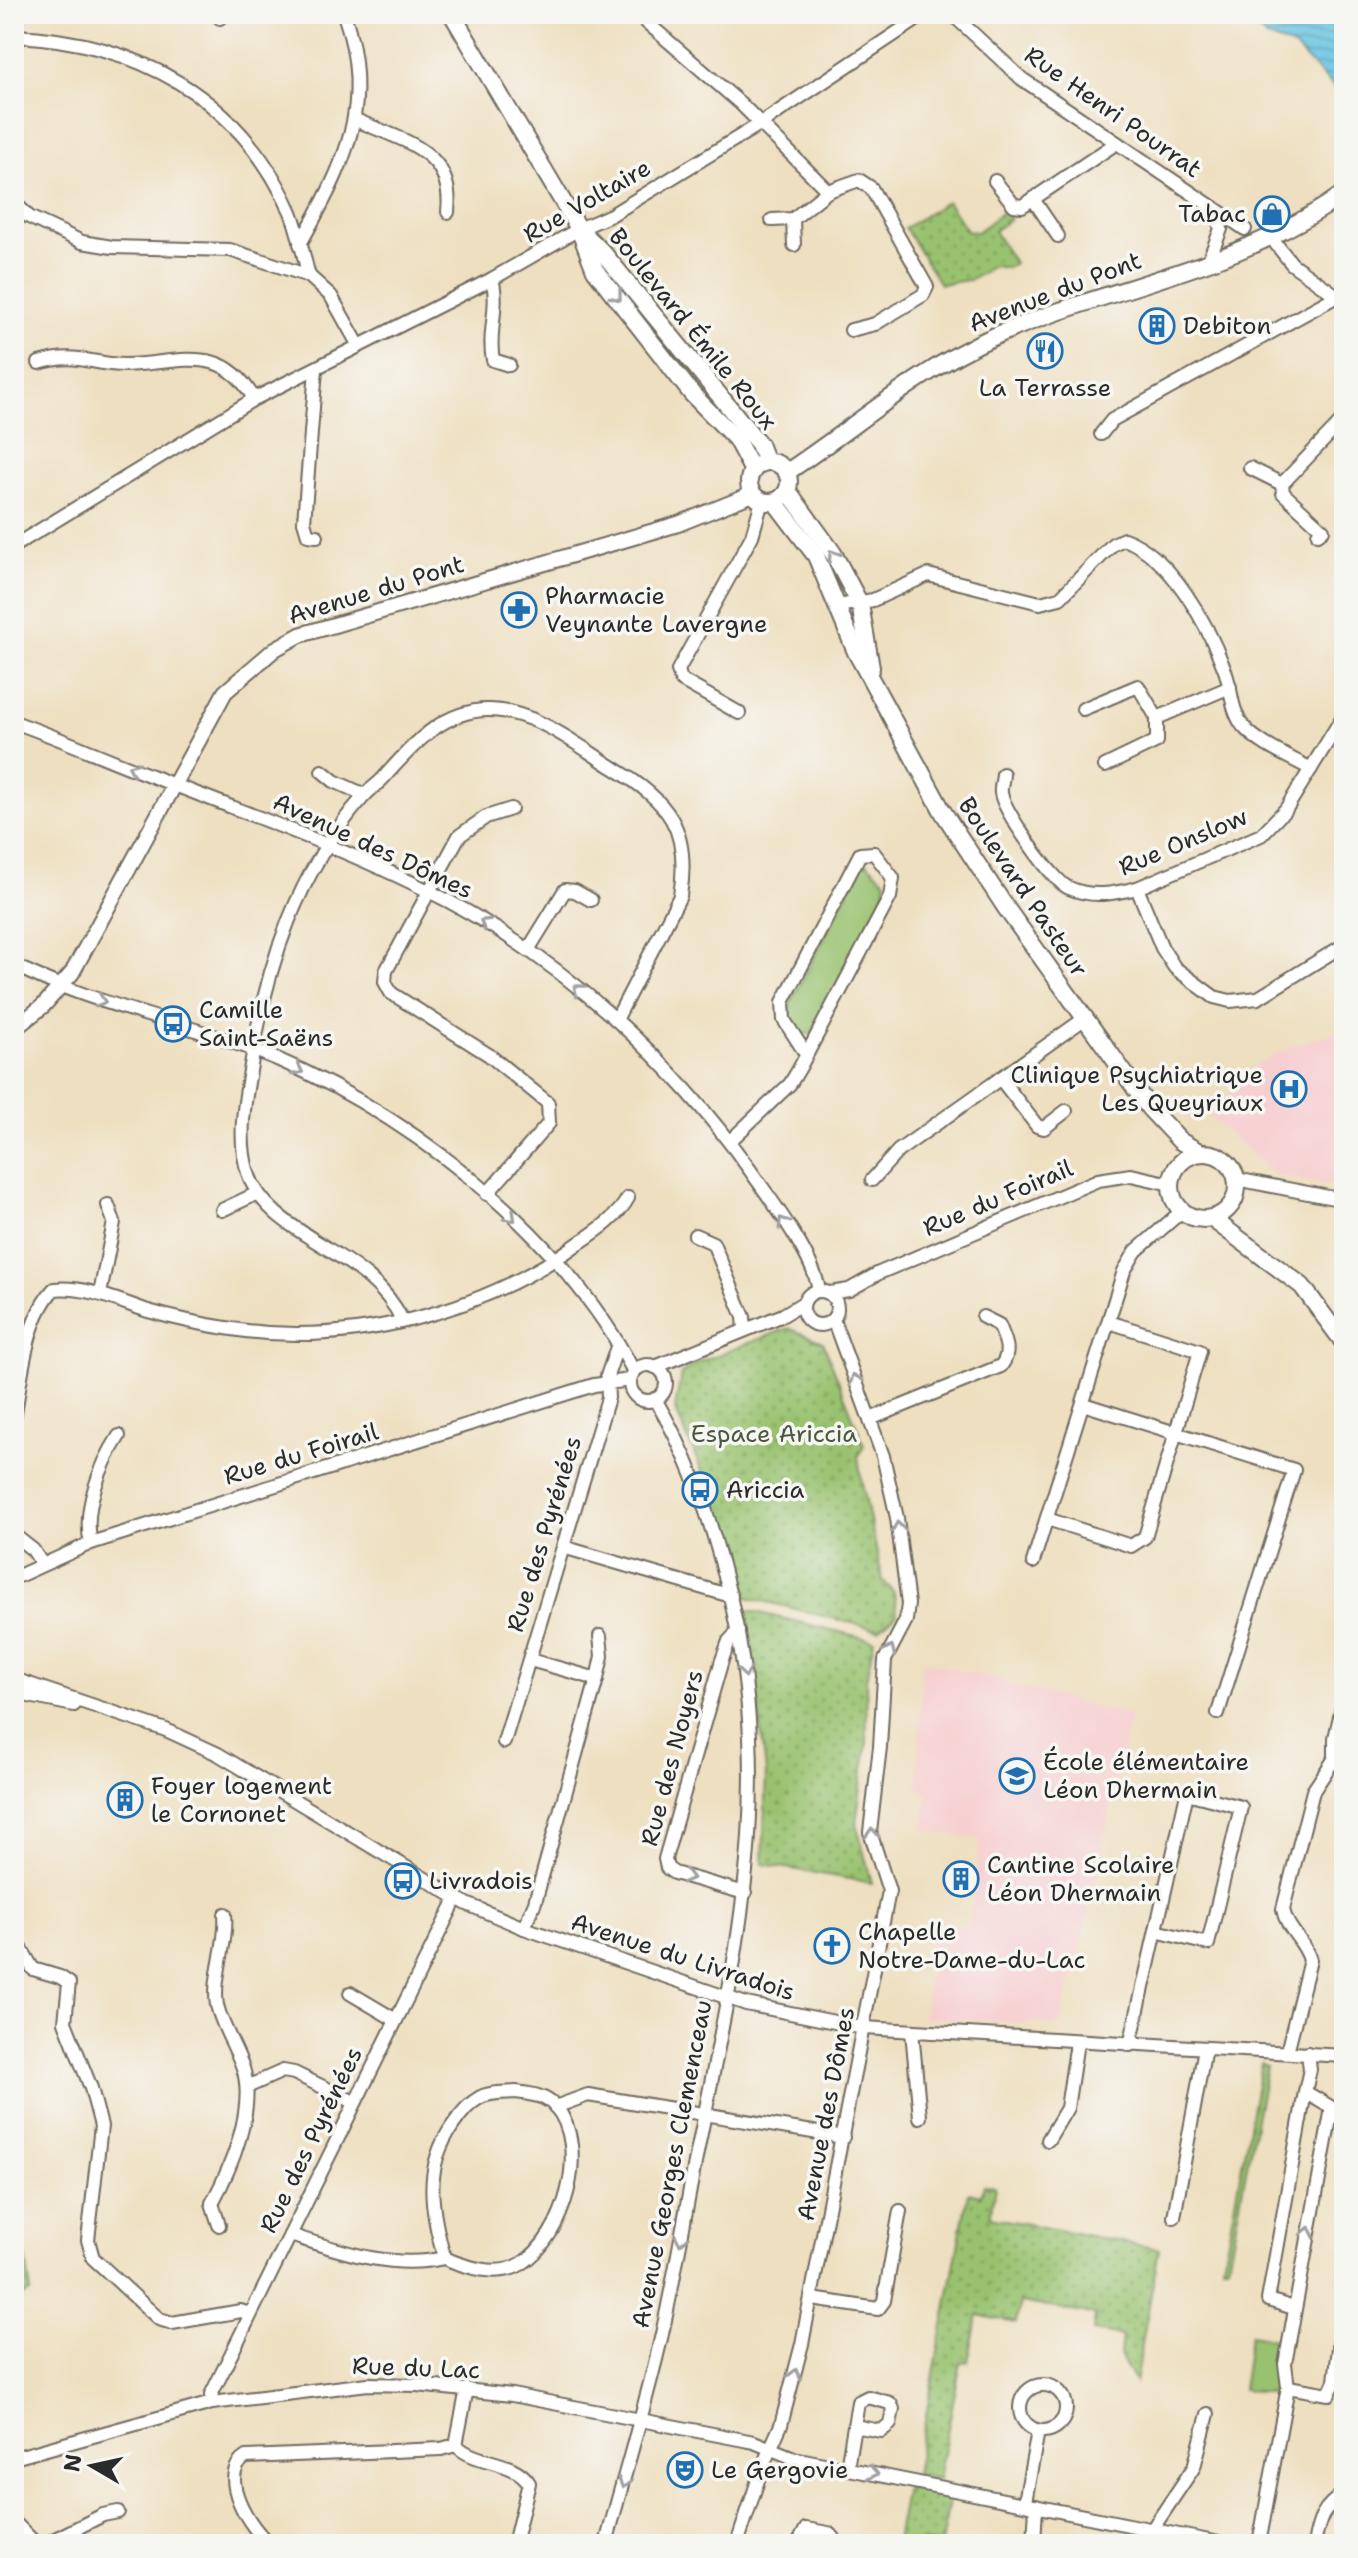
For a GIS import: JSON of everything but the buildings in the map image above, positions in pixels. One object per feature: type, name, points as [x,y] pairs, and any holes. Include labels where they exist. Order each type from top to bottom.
[{"type":"main road","name":"Boulevard Émile Roux","points":[[452,14],[579,229],[595,270],[692,394],[759,466]]},
{"type":"main road","name":"Avenue du Pont","points":[[1230,254],[1276,244],[1343,194]]},
{"type":"main road","name":"Avenue du Pont","points":[[787,472],[923,379],[993,337],[1230,254],[1314,215],[1343,194]]},
{"type":"main road","points":[[778,464],[787,472],[769,497],[749,482],[759,466],[778,464]]},
{"type":"main road","name":"Boulevard Pasteur","points":[[769,497],[833,553],[860,604],[874,681]]},
{"type":"main road","name":"Boulevard Pasteur","points":[[769,497],[816,556],[856,652],[874,681],[901,740],[943,812],[1084,1019],[1150,1109],[1180,1141],[1201,1153]]},
{"type":"main road","name":"Boulevard Pasteur","points":[[1150,1109],[1180,1163]]},
{"type":"main road","points":[[1251,1249],[1230,1206],[1236,1179],[1220,1157],[1201,1153],[1180,1163],[1171,1184],[1172,1194],[1182,1211],[1191,1216],[1211,1218],[1251,1249],[1302,1286],[1344,1343]]},
{"type":"main road","points":[[1211,1218],[1230,1206]]},
{"type":"street","points":[[300,244],[321,207],[356,120],[358,75],[344,14]]},
{"type":"street","points":[[637,14],[760,124],[828,191]]},
{"type":"street","name":"Rue Voltaire","points":[[14,546],[254,399],[611,215],[760,124],[925,14]]},
{"type":"street","name":"Rue Henri Pourrat","points":[[952,14],[1022,79],[1245,229]]},
{"type":"street","points":[[14,36],[104,48],[147,64],[182,84],[242,134],[270,171],[292,214],[309,276]]},
{"type":"street","points":[[356,120],[430,155],[445,172],[450,191],[448,212]]},
{"type":"street","points":[[995,181],[1014,205],[1022,206],[1115,144]]},
{"type":"street","points":[[772,220],[793,219],[828,191],[859,180],[871,188],[927,287],[923,295],[875,324],[851,330]]},
{"type":"street","points":[[1033,199],[1058,236]]},
{"type":"street","points":[[14,202],[42,225],[82,242],[112,247],[230,250],[309,276],[331,296],[359,346]]},
{"type":"street","name":"Rue Henri Pourrat","points":[[1208,262],[1221,229],[1215,209]]},
{"type":"street","points":[[793,219],[794,245]]},
{"type":"street","points":[[1101,434],[1112,420],[1340,299],[1292,264],[1276,244]]},
{"type":"street","points":[[492,279],[494,303],[490,345],[493,360],[509,365]]},
{"type":"street","points":[[39,363],[63,356],[126,365],[195,359],[224,367],[240,377],[254,399]]},
{"type":"street","points":[[316,369],[304,522],[308,535],[317,536]]},
{"type":"street","points":[[1318,534],[1323,530],[1283,493],[1282,484],[1344,419]]},
{"type":"street","points":[[1250,468],[1282,484]]},
{"type":"street","points":[[739,713],[681,680],[678,670],[752,536],[769,497]]},
{"type":"street","name":"Avenue du Pont","points":[[14,1029],[62,987],[83,957],[225,692],[275,649],[300,635],[769,497]]},
{"type":"street","points":[[838,606],[860,604],[928,575],[1040,603],[1051,602],[1060,598],[1113,544],[1124,539],[1137,544],[1185,591],[1214,646],[1230,687],[1232,703],[1245,728],[1311,769]]},
{"type":"street","points":[[1083,709],[1138,686],[1143,688],[1157,718],[1157,741],[1105,766]]},
{"type":"street","points":[[1157,718],[1230,687]]},
{"type":"street","points":[[402,1320],[379,1284],[342,1255],[290,1224],[258,1193],[247,1169],[242,1145],[253,1049],[275,955],[316,862],[365,795],[416,742],[446,720],[490,710],[526,716],[643,786],[659,800],[681,838],[683,874],[680,896],[616,1020]]},
{"type":"street","name":"Rue Onslow","points":[[1003,774],[1003,798],[1030,846],[1065,887],[1087,894],[1137,888],[1261,835],[1286,809],[1344,715]]},
{"type":"street","name":"Avenue des Dômes","points":[[14,722],[327,846],[429,892],[528,950],[616,1020],[658,1060],[730,1141],[825,1291]]},
{"type":"street","points":[[322,771],[334,781],[365,795]]},
{"type":"street","points":[[487,1194],[549,1123],[548,1103],[489,1055],[391,993],[385,982],[386,971],[466,828],[511,809]]},
{"type":"street","points":[[730,1141],[790,1084],[890,897],[893,878],[874,853],[860,854],[783,1002],[784,1020],[806,1054]]},
{"type":"street","points":[[1137,888],[1162,948],[1175,968],[1214,997],[1230,1001],[1258,998],[1344,945]]},
{"type":"street","points":[[528,950],[565,890],[591,900]]},
{"type":"street","points":[[14,965],[62,987],[253,1049],[366,1106],[442,1157],[487,1194],[555,1261],[618,1344],[632,1376],[634,1394]]},
{"type":"street","points":[[872,1180],[898,1151],[1084,1019]]},
{"type":"street","points":[[1000,1078],[1037,1126],[1044,1128],[1066,1111]]},
{"type":"street","name":"Rue du Foirail","points":[[825,1291],[849,1290],[879,1273],[1098,1180],[1131,1175],[1171,1184]]},
{"type":"street","points":[[1236,1179],[1344,1200]]},
{"type":"street","points":[[222,1210],[258,1193]]},
{"type":"street","points":[[14,1418],[43,1302],[54,1289],[70,1288],[100,1294],[153,1312],[222,1328],[271,1333],[353,1330],[402,1320],[485,1296],[555,1261],[620,1211],[628,1198]]},
{"type":"street","points":[[100,1294],[114,1222],[108,1205]]},
{"type":"street","points":[[1033,1562],[1129,1260],[1182,1211]]},
{"type":"street","points":[[695,1235],[713,1243],[744,1317],[745,1330]]},
{"type":"street","name":"Rue du Foirail","points":[[836,1313],[849,1290]]},
{"type":"street","points":[[632,1376],[644,1366],[655,1367],[783,1315],[803,1303],[812,1292],[825,1291],[836,1313],[819,1325],[783,1315]]},
{"type":"street","points":[[803,1303],[809,1321]]},
{"type":"street","name":"Avenue des Dômes","points":[[737,2544],[781,2425],[812,2299],[889,1891],[870,1832],[880,1747],[883,1673],[888,1651],[906,1620],[908,1604],[892,1489],[836,1313]]},
{"type":"street","points":[[870,1419],[1001,1366],[1008,1351],[1006,1343],[999,1325],[983,1317]]},
{"type":"street","points":[[1047,1519],[1131,1546],[1139,1544],[1145,1537],[1200,1351],[1109,1322]]},
{"type":"street","points":[[618,1344],[606,1384],[644,1401],[655,1399],[664,1392],[665,1380],[681,1356]]},
{"type":"street","points":[[655,1367],[665,1380]]},
{"type":"street","name":"Rue du Foirail","points":[[14,1578],[91,1543],[594,1385],[632,1376]]},
{"type":"street","name":"Rue des Pyrénées","points":[[504,1742],[608,1398],[606,1384]]},
{"type":"street","name":"Avenue Georges Clemenceau","points":[[606,2544],[641,2420],[676,2266],[727,1998],[745,1893],[753,1769],[750,1706],[731,1596],[700,1490],[655,1399]]},
{"type":"street","points":[[1083,1404],[1294,1470],[1218,1713]]},
{"type":"street","points":[[91,1543],[87,1528],[89,1512],[108,1453],[119,1436]]},
{"type":"street","points":[[14,1535],[33,1550],[42,1564]]},
{"type":"street","points":[[563,1547],[731,1596]]},
{"type":"street","name":"Rue des Noyers","points":[[738,1631],[729,1641],[722,1660],[665,1859],[667,1868],[674,1873],[745,1893]]},
{"type":"street","points":[[524,1928],[535,1902],[597,1679],[602,1656],[600,1636]]},
{"type":"street","points":[[530,1660],[597,1679]]},
{"type":"street","name":"Avenue du Livradois","points":[[14,1679],[166,1730],[218,1754],[456,1899],[524,1928],[727,1998],[800,2018],[864,2028],[1344,2056]]},
{"type":"street","name":"Avenue du Livradois","points":[[14,1693],[111,1711]]},
{"type":"street","points":[[1287,2052],[1310,1960],[1308,1950],[1285,1920],[1283,1909],[1313,1791],[1339,1759],[1335,1738],[1344,1699]]},
{"type":"street","points":[[1130,2045],[1187,1793],[1241,1807],[1208,1944],[1156,1931]]},
{"type":"street","name":"Rue des Pyrénées","points":[[212,2403],[211,2395],[249,2314],[456,1899]]},
{"type":"street","points":[[219,2225],[212,2203],[233,2165],[247,2087],[244,2070],[217,2004],[227,1929],[225,1914]]},
{"type":"street","points":[[14,1936],[33,1969],[69,1983],[65,2022],[100,2116],[88,2240],[93,2258],[159,2319],[172,2323],[241,2311],[249,2314]]},
{"type":"street","points":[[350,1993],[394,2019]]},
{"type":"street","points":[[912,2031],[916,2048],[920,2117]]},
{"type":"street","points":[[1048,2140],[1067,2108],[1077,2042]]},
{"type":"street","points":[[1174,2217],[1205,2048]]},
{"type":"street","points":[[1294,2308],[1268,2300],[1310,2069],[1308,2053]]},
{"type":"street","points":[[247,2087],[283,2071],[294,2073],[354,2102]]},
{"type":"street","points":[[290,2235],[382,2261],[416,2264],[444,2258],[484,2270],[519,2265],[542,2247],[558,2225],[569,2188],[566,2127],[555,2107],[541,2096],[516,2092],[480,2097],[454,2123],[442,2142],[432,2169],[432,2211],[444,2258]]},
{"type":"street","points":[[1259,2544],[1288,2387],[1285,2364],[1294,2308],[1332,2108],[1305,2092]]},
{"type":"street","points":[[555,2107],[588,2095],[843,2137]]},
{"type":"street","points":[[812,2299],[878,2309],[884,2301],[900,2211]]},
{"type":"street","points":[[1288,2387],[1329,2394],[1335,2381],[1343,2315]]},
{"type":"street","name":"Rue du Lac","points":[[14,2458],[212,2403],[368,2384],[467,2389],[641,2420],[772,2448],[783,2455],[1224,2544]]},
{"type":"street","points":[[456,2445],[467,2389]]},
{"type":"street","points":[[1153,2528],[1194,2467],[1208,2414]]},
{"type":"street","points":[[847,2468],[854,2426]]},
{"type":"street","points":[[1034,2544],[1030,2504],[1038,2431]]},
{"type":"street","points":[[270,2544],[261,2537],[232,2484],[236,2462],[246,2457],[441,2449],[456,2445]]},
{"type":"street","points":[[456,2445],[465,2454],[518,2471],[529,2483],[514,2544]]},
{"type":"street","points":[[1314,2544],[1327,2504],[1344,2494]]},
{"type":"street","points":[[45,2544],[103,2515],[118,2512]]},
{"type":"street","points":[[14,2522],[36,2544]]},
{"type":"street","points":[[798,2544],[806,2529],[828,2533],[834,2538],[833,2544]]},
{"type":"shaded area","name":"Clinique Psychiatrique Les Queyriaux","points":[[1344,1030],[1344,1188],[1275,1175],[1209,1115],[1258,1064],[1295,1045]]},
{"type":"shaded area","name":"École élémentaire Léon Dhermain","points":[[922,1660],[1130,1716],[1088,1916],[1060,2025],[923,2018],[933,1935],[949,1937],[951,1926],[969,1928],[980,1839],[923,1830],[928,1793],[917,1788]]},
{"type":"green space","points":[[947,201],[967,231],[977,232],[1004,211],[1010,219],[994,231],[1014,263],[1007,268],[993,266],[970,280],[940,284],[905,228]]},
{"type":"green space","points":[[867,863],[886,881],[884,895],[811,1034],[801,1034],[790,1017],[790,1004],[861,866]]},
{"type":"green space","name":"Espace Ariccia","points":[[788,1328],[823,1342],[864,1445],[858,1456],[861,1478],[883,1581],[894,1592],[897,1614],[879,1630],[743,1596],[722,1518],[675,1409],[681,1374],[697,1363]]},
{"type":"green space","points":[[747,1610],[874,1640],[866,1679],[867,1742],[856,1823],[872,1883],[763,1864],[766,1772]]},
{"type":"green space","points":[[1261,2063],[1266,2067],[1228,2265],[1223,2265]]},
{"type":"green space","points":[[14,2181],[31,2292],[17,2299],[14,2283]]},
{"type":"green space","points":[[984,2185],[995,2187],[990,2217],[1159,2249],[1135,2383],[1120,2355],[1122,2336],[1093,2331],[1095,2315],[1020,2302],[1016,2323],[978,2315],[968,2361],[961,2362],[938,2479],[915,2474],[968,2193],[981,2196]]},
{"type":"green space","points":[[1250,2335],[1281,2340],[1273,2394],[1242,2389]]},
{"type":"green space","points":[[906,2487],[950,2496],[941,2544],[896,2541]]},
{"type":"water","points":[[1236,14],[1244,14],[1265,31],[1275,24],[1270,14],[1344,14],[1344,97],[1294,47],[1267,37]]},
{"type":"place","name":"Tabac","points":[[1272,214]]},
{"type":"place","name":"Debiton","points":[[1157,326]]},
{"type":"place","name":"La Terrasse","points":[[1045,351]]},
{"type":"place","name":"Pharmacie Veynante Lavergne","points":[[519,610]]},
{"type":"place","name":"Camille Saint-Saëns","points":[[173,1024]]},
{"type":"place","name":"Clinique Psychiatrique Les Queyriaux","points":[[1289,1089]]},
{"type":"place","name":"Ariccia","points":[[700,1490]]},
{"type":"place","name":"École élémentaire Léon Dhermain","points":[[1017,1776]]},
{"type":"place","name":"Foyer logement le Cornonet","points":[[125,1800]]},
{"type":"place","name":"Cantine Scolaire Léon Dhermain","points":[[961,1879]]},
{"type":"place","name":"Livradois","points":[[403,1881]]},
{"type":"place","name":"Chapelle Notre-Dame-du-Lac","points":[[832,1946]]},
{"type":"place","name":"Le Gergovie","points":[[685,2470]]}]
